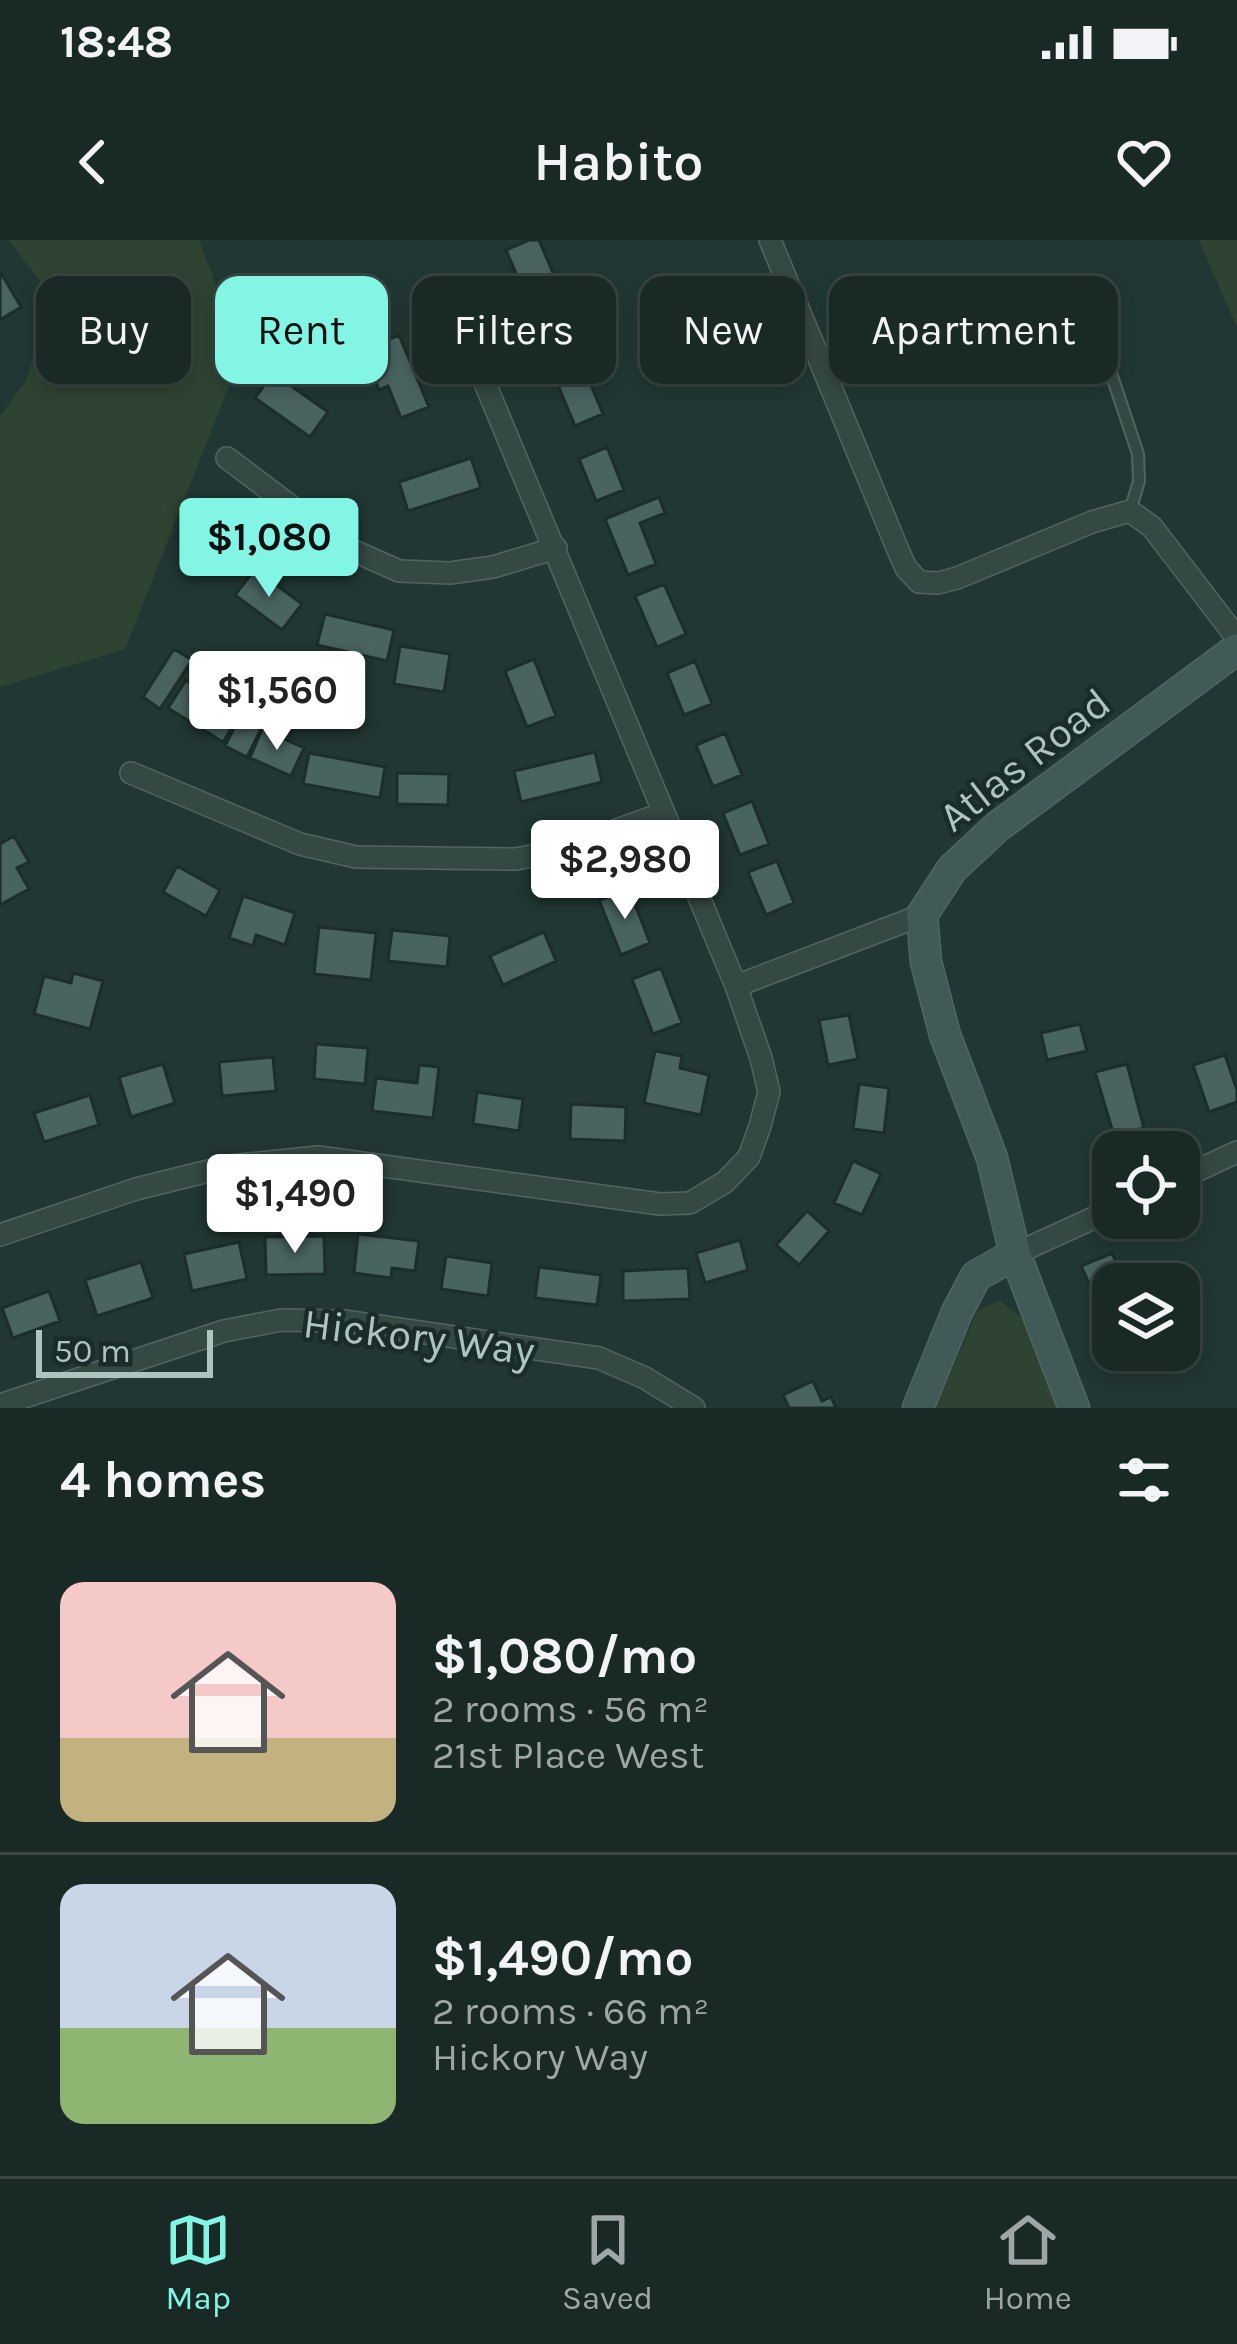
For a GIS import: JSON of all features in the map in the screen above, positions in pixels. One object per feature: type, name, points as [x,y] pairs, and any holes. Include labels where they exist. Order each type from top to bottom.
[{"type":"main road","name":"Atlas Road","points":[[922,914],[952,869],[997,827],[1237,649]]},
{"type":"main road","points":[[922,914],[926,962],[940,1017],[992,1158],[1015,1254],[1074,1408]]},
{"type":"main road","points":[[918,1408],[976,1276],[1015,1254]]},
{"type":"street","points":[[770,240],[898,550],[906,568],[920,582],[958,578],[1092,522],[1130,512],[1152,527],[1237,638]]},
{"type":"street","points":[[0,1235],[136,1189],[230,1166],[318,1157],[660,1204],[690,1203],[725,1182],[749,1156],[769,1092],[761,1058],[736,986],[486,384]]},
{"type":"street","points":[[227,458],[344,547],[399,571],[450,573],[493,567],[556,548]]},
{"type":"street","points":[[131,773],[300,844],[356,857],[516,859],[561,850],[664,813]]},
{"type":"street","points":[[736,986],[922,914]]},
{"type":"street","points":[[1200,1169],[1237,1152]]},
{"type":"street","points":[[1015,1254],[1092,1219]]},
{"type":"street","name":"Hickory Way","points":[[0,1406],[224,1331],[281,1320],[344,1321],[598,1358],[645,1378],[694,1408]]},
{"type":"lane","points":[[1115,384],[1138,454],[1139,481],[1130,512]]},
{"type":"green space","points":[[8,240],[199,240],[215,282],[215,384],[230,384],[125,649],[0,687],[0,416],[26,381],[36,347],[36,384],[191,384],[191,276],[36,276]]},
{"type":"green space","points":[[1199,240],[1237,240],[1237,328]]},
{"type":"green space","points":[[1000,1300],[1023,1319],[1059,1408],[936,1408],[977,1311]]},
{"type":"building","points":[[539,240],[554,276],[517,276],[506,250]]},
{"type":"building","points":[[0,274],[21,307],[0,320]]},
{"type":"building","points":[[399,335],[412,366],[412,384],[419,384],[429,407],[401,418],[388,386],[379,390],[377,384],[388,384],[388,340]]},
{"type":"building","points":[[265,384],[289,384],[328,412],[310,437],[255,398]]},
{"type":"building","points":[[558,384],[590,384],[603,414],[575,426]]},
{"type":"building","points":[[607,447],[624,490],[596,501],[579,459]]},
{"type":"building","points":[[471,458],[481,488],[408,511],[399,482]]},
{"type":"building","points":[[659,497],[665,513],[640,523],[656,564],[628,575],[605,519]]},
{"type":"building","points":[[198,513],[244,548],[227,571],[180,536]]},
{"type":"building","points":[[255,569],[302,604],[282,630],[235,595]]},
{"type":"building","points":[[664,584],[686,634],[657,647],[635,596]]},
{"type":"building","points":[[325,614],[394,630],[387,661],[317,645]]},
{"type":"building","points":[[400,646],[450,654],[444,692],[394,684]]},
{"type":"building","points":[[174,649],[192,660],[160,709],[143,697]]},
{"type":"building","points":[[534,659],[556,716],[527,727],[505,671]]},
{"type":"building","points":[[695,661],[712,704],[684,715],[667,673]]},
{"type":"building","points":[[186,680],[240,714],[223,742],[168,708]]},
{"type":"building","points":[[242,712],[264,723],[247,757],[225,746]]},
{"type":"building","points":[[262,729],[304,748],[291,776],[250,758]]},
{"type":"building","points":[[725,733],[742,775],[713,787],[696,745]]},
{"type":"building","points":[[595,752],[602,782],[521,802],[514,771]]},
{"type":"building","points":[[309,753],[385,767],[380,798],[303,784]]},
{"type":"building","points":[[397,773],[449,774],[448,805],[397,804]]},
{"type":"building","points":[[752,801],[769,844],[740,855],[723,813]]},
{"type":"building","points":[[14,836],[29,862],[17,868],[29,889],[0,905],[0,844]]},
{"type":"building","points":[[777,861],[794,903],[766,915],[748,872]]},
{"type":"building","points":[[177,866],[220,890],[206,916],[163,892]]},
{"type":"building","points":[[629,889],[650,943],[621,955],[599,900]]},
{"type":"building","points":[[243,896],[295,913],[285,945],[256,935],[253,946],[229,938]]},
{"type":"building","points":[[319,927],[376,933],[371,980],[314,974]]},
{"type":"building","points":[[392,930],[450,936],[447,967],[388,961]]},
{"type":"building","points":[[544,932],[556,961],[503,985],[490,956]]},
{"type":"building","points":[[661,968],[682,1023],[653,1034],[632,979]]},
{"type":"building","points":[[73,973],[103,981],[90,1029],[34,1014],[44,976],[71,983]]},
{"type":"building","points":[[849,1015],[858,1059],[828,1065],[819,1020]]},
{"type":"building","points":[[1080,1024],[1087,1051],[1047,1060],[1041,1033]]},
{"type":"building","points":[[316,1044],[368,1048],[365,1084],[314,1079]]},
{"type":"building","points":[[655,1051],[682,1056],[680,1068],[709,1075],[701,1115],[644,1103]]},
{"type":"building","points":[[1225,1055],[1237,1102],[1209,1112],[1193,1065]]},
{"type":"building","points":[[273,1057],[276,1091],[222,1096],[219,1062]]},
{"type":"building","points":[[163,1064],[175,1103],[131,1117],[119,1077]]},
{"type":"building","points":[[1127,1064],[1144,1128],[1113,1131],[1095,1072]]},
{"type":"building","points":[[419,1065],[439,1067],[433,1118],[372,1111],[376,1078],[417,1083]]},
{"type":"building","points":[[859,1084],[889,1088],[884,1133],[853,1129]]},
{"type":"building","points":[[477,1092],[523,1099],[519,1131],[473,1124]]},
{"type":"building","points":[[90,1095],[99,1125],[44,1142],[34,1113]]},
{"type":"building","points":[[571,1104],[626,1107],[625,1141],[570,1139]]},
{"type":"building","points":[[853,1161],[881,1174],[862,1215],[834,1203]]},
{"type":"building","points":[[807,1211],[829,1231],[799,1265],[776,1245]]},
{"type":"building","points":[[358,1234],[419,1241],[415,1271],[392,1268],[391,1278],[354,1273]]},
{"type":"building","points":[[324,1236],[325,1274],[266,1275],[265,1237]]},
{"type":"building","points":[[740,1240],[748,1270],[705,1283],[696,1253]]},
{"type":"building","points":[[239,1242],[247,1279],[192,1291],[184,1254]]},
{"type":"building","points":[[1112,1253],[1117,1263],[1092,1263],[1092,1290],[1081,1266]]},
{"type":"building","points":[[446,1256],[492,1263],[488,1296],[441,1289]]},
{"type":"building","points":[[141,1262],[153,1298],[97,1316],[85,1280]]},
{"type":"building","points":[[539,1267],[601,1275],[597,1305],[535,1298]]},
{"type":"building","points":[[688,1268],[690,1299],[623,1301],[623,1271]]},
{"type":"building","points":[[49,1291],[60,1321],[13,1338],[2,1308]]},
{"type":"building","points":[[813,1381],[822,1401],[831,1397],[836,1408],[789,1408],[783,1395]]}]
